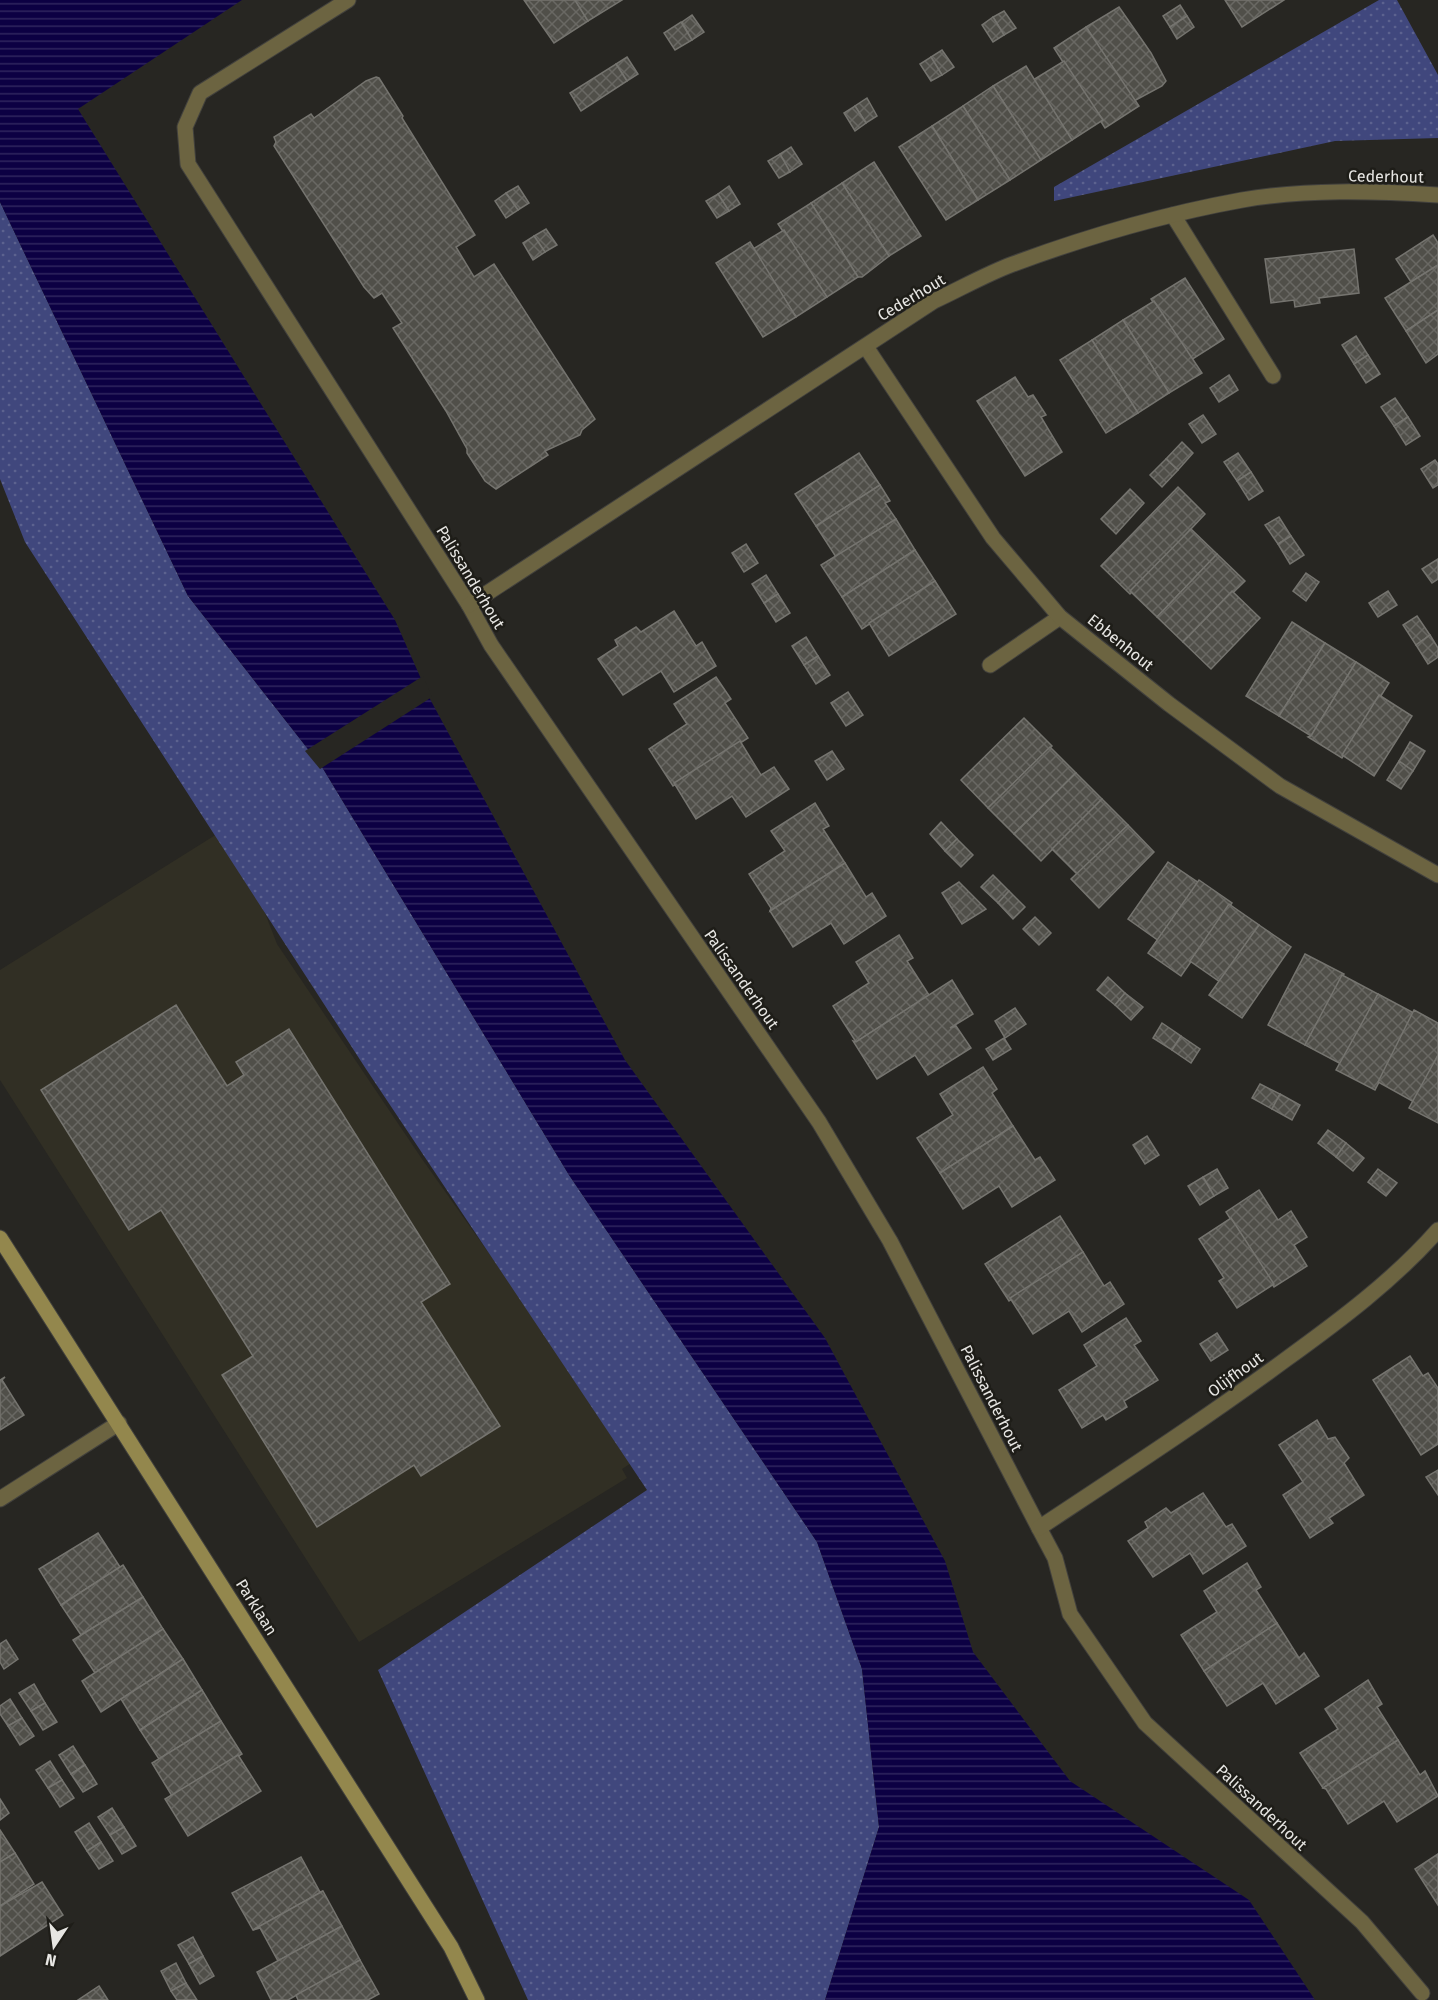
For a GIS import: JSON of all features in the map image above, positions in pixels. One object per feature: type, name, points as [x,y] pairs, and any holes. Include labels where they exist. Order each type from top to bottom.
[{"type":"street","name":"Palissanderhout","points":[[348,0],[200,93],[186,127],[188,164],[469,605],[514,680],[819,1122],[890,1241],[1055,1558],[1070,1614],[1144,1723],[1362,1922],[1422,1993]]},
{"type":"street","name":"Cederhout","points":[[469,605],[934,301],[1011,265],[1173,215],[1243,200],[1300,194],[1381,192],[1438,195]]},
{"type":"street","points":[[1173,215],[1273,376]]},
{"type":"street","name":"Ebbenhout","points":[[866,347],[993,538],[1060,617],[1169,704],[1280,786],[1438,875]]},
{"type":"street","points":[[990,665],[1060,617]]},
{"type":"street","name":"Olijfhout","points":[[1039,1528],[1206,1418],[1307,1343],[1362,1301],[1421,1249],[1438,1230]]},
{"type":"street","name":"Parklaan","points":[[0,1238],[451,1947],[477,2000]]},
{"type":"street","points":[[0,1499],[118,1423]]},
{"type":"shaded area","points":[[0,0],[242,0],[78,109],[395,620],[430,699],[625,1060],[825,1338],[945,1561],[973,1652],[1070,1781],[1249,1900],[1315,2000],[825,2000],[879,1827],[862,1669],[817,1542],[569,1175],[322,767],[188,596],[0,202]]},
{"type":"shaded area","points":[[1379,0],[1397,0],[1438,75],[1438,138],[1335,141],[1054,201],[1054,187]]},
{"type":"shaded area","points":[[0,202],[188,596],[322,767],[569,1175],[817,1542],[862,1669],[879,1827],[825,2000],[528,2000],[378,1670],[647,1490],[366,1069],[25,542],[0,479]]},
{"type":"shaded area","points":[[225,829],[248,869],[277,944],[422,1159],[559,1352],[639,1458],[622,1469],[627,1478],[359,1642],[0,1080],[0,970]]},
{"type":"pier","points":[[423,676],[432,697],[320,769],[305,751]]},
{"type":"building","points":[[524,0],[575,0],[588,21],[554,43]]},
{"type":"building","points":[[575,0],[622,0],[588,21]]},
{"type":"building","points":[[1225,0],[1284,0],[1242,27]]},
{"type":"building","points":[[1180,5],[1187,16],[1170,27],[1163,16]]},
{"type":"building","points":[[1119,7],[1151,53],[1166,81],[1162,86],[1134,101],[1086,27]]},
{"type":"building","points":[[1004,11],[1016,28],[1004,35],[993,17]]},
{"type":"building","points":[[692,15],[704,32],[692,40],[682,22]]},
{"type":"building","points":[[1187,16],[1194,27],[1177,39],[1170,27]]},
{"type":"building","points":[[993,17],[1004,35],[993,42],[982,25]]},
{"type":"building","points":[[681,22],[692,40],[675,50],[664,33]]},
{"type":"building","points":[[1086,27],[1139,106],[1105,128],[1054,48]]},
{"type":"building","points":[[942,50],[954,67],[942,75],[931,57]]},
{"type":"building","points":[[627,57],[638,74],[627,81],[616,64]]},
{"type":"building","points":[[931,57],[942,75],[931,81],[920,64]]},
{"type":"building","points":[[1064,61],[1103,120],[1072,140],[1033,80]]},
{"type":"building","points":[[616,64],[627,81],[581,111],[570,93]]},
{"type":"building","points":[[1026,66],[1072,140],[1041,160],[993,86]]},
{"type":"building","points":[[379,78],[403,116],[402,118],[475,235],[456,247],[474,277],[494,264],[595,419],[582,430],[580,435],[545,451],[548,455],[496,489],[485,481],[467,453],[446,411],[393,328],[402,323],[382,293],[374,298],[364,287],[274,146],[276,142],[274,137],[311,114],[314,118],[366,81]]},
{"type":"building","points":[[993,86],[1041,160],[1010,180],[963,106]]},
{"type":"building","points":[[867,98],[877,116],[866,123],[855,106]]},
{"type":"building","points":[[855,106],[866,123],[855,131],[844,113]]},
{"type":"building","points":[[963,106],[1010,180],[978,200],[932,126]]},
{"type":"building","points":[[932,126],[978,200],[946,220],[899,147]]},
{"type":"building","points":[[791,147],[802,164],[790,172],[780,154]]},
{"type":"building","points":[[780,154],[790,172],[779,178],[768,161]]},
{"type":"building","points":[[874,162],[921,236],[889,256],[842,183]]},
{"type":"building","points":[[842,183],[889,256],[862,277],[858,277],[811,203]]},
{"type":"building","points":[[518,186],[529,203],[518,210],[506,193]]},
{"type":"building","points":[[729,186],[740,204],[729,211],[718,194]]},
{"type":"building","points":[[506,193],[518,210],[506,218],[495,201]]},
{"type":"building","points":[[718,194],[729,211],[717,218],[706,201]]},
{"type":"building","points":[[811,203],[858,277],[827,297],[778,224]]},
{"type":"building","points":[[546,229],[557,245],[545,252],[534,236]]},
{"type":"building","points":[[784,230],[827,297],[796,317],[753,249]]},
{"type":"building","points":[[1433,235],[1438,243],[1438,265],[1411,282],[1396,259]]},
{"type":"building","points":[[534,236],[545,252],[533,260],[523,243]]},
{"type":"building","points":[[750,242],[796,317],[763,337],[716,263]]},
{"type":"building","points":[[1354,249],[1359,293],[1319,298],[1320,303],[1295,307],[1294,300],[1271,303],[1265,259]]},
{"type":"building","points":[[1438,265],[1438,310],[1406,331],[1385,298]]},
{"type":"building","points":[[1185,278],[1224,339],[1191,360],[1151,299]]},
{"type":"building","points":[[1154,301],[1202,373],[1169,393],[1123,320]]},
{"type":"building","points":[[1438,310],[1438,354],[1426,363],[1406,331]]},
{"type":"building","points":[[1123,320],[1169,393],[1138,413],[1092,340]]},
{"type":"building","points":[[1356,336],[1368,355],[1354,364],[1342,345]]},
{"type":"building","points":[[1092,340],[1138,413],[1106,433],[1060,360]]},
{"type":"building","points":[[1368,355],[1380,374],[1366,383],[1354,364]]},
{"type":"building","points":[[1229,375],[1238,390],[1219,402],[1210,388]]},
{"type":"building","points":[[1015,377],[1028,397],[1033,395],[1046,415],[1041,417],[1062,452],[1025,476],[977,401]]},
{"type":"building","points":[[1395,398],[1408,417],[1394,426],[1381,407]]},
{"type":"building","points":[[1203,415],[1216,434],[1202,443],[1189,424]]},
{"type":"building","points":[[1408,417],[1420,436],[1406,445],[1394,426]]},
{"type":"building","points":[[1182,442],[1193,453],[1178,470],[1166,459]]},
{"type":"building","points":[[859,453],[880,485],[816,526],[795,494]]},
{"type":"building","points":[[1238,453],[1251,472],[1237,481],[1224,462]]},
{"type":"building","points":[[1166,459],[1178,470],[1162,487],[1150,475]]},
{"type":"building","points":[[1435,460],[1438,464],[1438,485],[1433,488],[1421,469]]},
{"type":"building","points":[[1251,472],[1263,491],[1249,500],[1237,481]]},
{"type":"building","points":[[880,485],[890,501],[885,503],[896,519],[836,557],[816,526]]},
{"type":"building","points":[[1178,487],[1205,514],[1130,594],[1101,566]]},
{"type":"building","points":[[1130,489],[1144,503],[1116,534],[1101,519]]},
{"type":"building","points":[[1279,517],[1291,536],[1278,544],[1265,525]]},
{"type":"building","points":[[896,519],[915,550],[842,597],[821,565]]},
{"type":"building","points":[[1191,529],[1217,554],[1157,617],[1130,591]]},
{"type":"building","points":[[1291,536],[1304,555],[1290,564],[1278,544]]},
{"type":"building","points":[[746,544],[758,563],[744,572],[732,553]]},
{"type":"building","points":[[915,550],[935,581],[862,629],[842,597]]},
{"type":"building","points":[[1217,554],[1245,581],[1183,642],[1157,617]]},
{"type":"building","points":[[1438,559],[1438,579],[1432,583],[1422,569]]},
{"type":"building","points":[[1306,573],[1319,582],[1306,601],[1293,591]]},
{"type":"building","points":[[766,575],[778,594],[764,603],[752,584]]},
{"type":"building","points":[[935,581],[956,614],[889,656],[869,623]]},
{"type":"building","points":[[1232,591],[1260,618],[1211,669],[1183,642]]},
{"type":"building","points":[[1388,591],[1397,605],[1378,617],[1369,603]]},
{"type":"building","points":[[778,594],[790,613],[776,622],[764,603]]},
{"type":"building","points":[[674,611],[696,646],[702,642],[716,666],[674,692],[661,671],[623,695],[598,659],[618,646],[615,640],[636,627],[641,632]]},
{"type":"building","points":[[1417,616],[1430,635],[1416,645],[1403,625]]},
{"type":"building","points":[[1292,622],[1325,643],[1279,716],[1246,696]]},
{"type":"building","points":[[1430,635],[1438,648],[1438,657],[1428,664],[1416,645]]},
{"type":"building","points":[[806,637],[818,656],[804,665],[792,646]]},
{"type":"building","points":[[1325,643],[1356,662],[1311,736],[1279,716]]},
{"type":"building","points":[[818,656],[830,675],[816,684],[804,665]]},
{"type":"building","points":[[1356,662],[1389,683],[1342,758],[1308,737],[1311,736]]},
{"type":"building","points":[[716,677],[731,699],[725,703],[748,738],[673,786],[649,749],[687,724],[674,704]]},
{"type":"building","points":[[848,692],[863,715],[846,726],[831,703]]},
{"type":"building","points":[[1379,695],[1412,716],[1374,776],[1342,755]]},
{"type":"building","points":[[1024,718],[1052,746],[988,808],[961,780]]},
{"type":"building","points":[[740,741],[761,775],[774,767],[789,789],[746,817],[732,796],[696,819],[674,783]]},
{"type":"building","points":[[1410,742],[1425,751],[1413,771],[1399,761]]},
{"type":"building","points":[[1050,747],[1076,773],[1014,834],[988,808]]},
{"type":"building","points":[[832,751],[844,769],[827,780],[815,761]]},
{"type":"building","points":[[1399,761],[1413,771],[1401,789],[1387,780]]},
{"type":"building","points":[[1076,773],[1102,799],[1041,861],[1014,834]]},
{"type":"building","points":[[1102,799],[1128,825],[1078,875],[1052,849]]},
{"type":"building","points":[[815,803],[829,826],[823,829],[845,863],[770,911],[771,908],[749,874],[785,851],[771,831]]},
{"type":"building","points":[[941,822],[957,839],[945,851],[930,834]]},
{"type":"building","points":[[1128,825],[1154,852],[1099,908],[1071,879]]},
{"type":"building","points":[[957,839],[973,855],[961,867],[945,851]]},
{"type":"building","points":[[1168,862],[1199,883],[1159,941],[1128,919]]},
{"type":"building","points":[[845,863],[866,897],[872,893],[886,916],[844,944],[831,923],[793,947],[770,911]]},
{"type":"building","points":[[993,875],[1009,891],[998,903],[981,887]]},
{"type":"building","points":[[1199,880],[1232,903],[1181,976],[1148,953]]},
{"type":"building","points":[[959,882],[986,909],[962,924],[942,893]]},
{"type":"building","points":[[1009,891],[1025,907],[1013,919],[998,903]]},
{"type":"building","points":[[1229,904],[1259,925],[1220,982],[1190,961]]},
{"type":"building","points":[[1035,917],[1051,933],[1039,945],[1023,929]]},
{"type":"building","points":[[1259,925],[1291,947],[1242,1018],[1209,995]]},
{"type":"building","points":[[899,935],[913,958],[907,961],[929,995],[856,1042],[833,1006],[869,983],[856,962]]},
{"type":"building","points":[[1305,954],[1344,974],[1305,1045],[1268,1025]]},
{"type":"building","points":[[1342,975],[1378,994],[1341,1064],[1305,1045]]},
{"type":"building","points":[[1108,977],[1125,993],[1115,1005],[1097,990]]},
{"type":"building","points":[[952,980],[973,1014],[950,1028],[956,1026],[971,1048],[928,1075],[915,1055],[877,1079],[853,1041],[856,1042]]},
{"type":"building","points":[[1125,993],[1143,1007],[1131,1020],[1115,1005]]},
{"type":"building","points":[[1378,994],[1414,1013],[1375,1090],[1336,1070]]},
{"type":"building","points":[[176,1005],[227,1086],[244,1075],[236,1062],[289,1029],[450,1284],[421,1302],[500,1426],[421,1476],[414,1465],[317,1527],[222,1375],[253,1356],[161,1210],[129,1230],[41,1090]]},
{"type":"building","points":[[1015,1008],[1026,1024],[1005,1038],[995,1021]]},
{"type":"building","points":[[1414,1010],[1438,1023],[1438,1055],[1414,1102],[1378,1082]]},
{"type":"building","points":[[1162,1023],[1181,1036],[1172,1050],[1153,1038]]},
{"type":"building","points":[[1181,1036],[1200,1049],[1191,1063],[1172,1050]]},
{"type":"building","points":[[1004,1038],[1011,1049],[993,1060],[986,1049]]},
{"type":"building","points":[[1438,1055],[1438,1123],[1409,1108]]},
{"type":"building","points":[[983,1067],[997,1089],[992,1093],[1013,1126],[940,1173],[917,1138],[953,1115],[940,1094]]},
{"type":"building","points":[[1260,1084],[1280,1094],[1272,1109],[1252,1098]]},
{"type":"building","points":[[1280,1094],[1300,1105],[1292,1120],[1272,1109]]},
{"type":"building","points":[[1013,1126],[1035,1160],[1040,1157],[1055,1180],[1012,1207],[999,1186],[963,1209],[940,1173]]},
{"type":"building","points":[[1328,1130],[1346,1143],[1336,1157],[1318,1143]]},
{"type":"building","points":[[1147,1136],[1159,1155],[1145,1164],[1133,1145]]},
{"type":"building","points":[[1346,1143],[1364,1158],[1353,1171],[1336,1157]]},
{"type":"building","points":[[1217,1169],[1228,1188],[1214,1196],[1203,1177]]},
{"type":"building","points":[[1378,1169],[1397,1183],[1386,1196],[1368,1182]]},
{"type":"building","points":[[1203,1177],[1214,1196],[1200,1205],[1188,1186]]},
{"type":"building","points":[[1259,1190],[1278,1220],[1291,1211],[1307,1237],[1294,1245],[1307,1266],[1274,1287],[1226,1212]]},
{"type":"building","points":[[1060,1216],[1083,1252],[1009,1301],[985,1264]]},
{"type":"building","points":[[1231,1218],[1274,1284],[1237,1308],[1219,1281],[1224,1278],[1199,1239]]},
{"type":"building","points":[[1083,1252],[1104,1286],[1110,1282],[1124,1304],[1082,1332],[1069,1311],[1033,1334],[1010,1298]]},
{"type":"building","points":[[1126,1318],[1141,1341],[1134,1345],[1158,1380],[1124,1401],[1127,1407],[1106,1420],[1103,1415],[1082,1428],[1059,1390],[1097,1366],[1084,1345]]},
{"type":"building","points":[[1217,1333],[1228,1350],[1211,1361],[1200,1344]]},
{"type":"building","points":[[1410,1356],[1423,1376],[1428,1373],[1438,1388],[1438,1444],[1421,1455],[1373,1380]]},
{"type":"building","points":[[5,1377],[2,1380],[24,1415],[0,1430],[0,1380]]},
{"type":"building","points":[[1317,1420],[1328,1439],[1335,1437],[1349,1458],[1344,1463],[1364,1495],[1329,1518],[1333,1523],[1310,1538],[1283,1495],[1303,1482],[1279,1445]]},
{"type":"building","points":[[1438,1470],[1438,1495],[1426,1477]]},
{"type":"building","points":[[1203,1493],[1226,1527],[1232,1524],[1246,1546],[1203,1574],[1190,1553],[1153,1577],[1128,1541],[1148,1528],[1145,1522],[1166,1508],[1171,1513]]},
{"type":"building","points":[[98,1533],[120,1567],[61,1605],[39,1569]]},
{"type":"building","points":[[1247,1563],[1261,1587],[1256,1590],[1277,1623],[1204,1671],[1181,1635],[1217,1612],[1204,1591]]},
{"type":"building","points":[[123,1565],[143,1597],[81,1635],[61,1605]]},
{"type":"building","points":[[143,1597],[163,1629],[95,1673],[73,1640]]},
{"type":"building","points":[[1277,1623],[1299,1658],[1304,1653],[1319,1676],[1276,1704],[1263,1683],[1227,1706],[1204,1671]]},
{"type":"building","points":[[163,1629],[183,1659],[101,1712],[82,1681]]},
{"type":"building","points":[[6,1640],[18,1659],[4,1669],[0,1662],[0,1644]]},
{"type":"building","points":[[183,1659],[202,1690],[140,1730],[121,1699]]},
{"type":"building","points":[[1368,1680],[1382,1704],[1377,1707],[1398,1740],[1323,1788],[1300,1753],[1338,1729],[1325,1709]]},
{"type":"building","points":[[34,1684],[45,1703],[31,1711],[19,1693]]},
{"type":"building","points":[[202,1690],[221,1721],[159,1759],[140,1730]]},
{"type":"building","points":[[10,1699],[22,1718],[8,1726],[0,1714],[0,1706]]},
{"type":"building","points":[[45,1703],[57,1722],[43,1730],[31,1711]]},
{"type":"building","points":[[22,1718],[34,1736],[20,1745],[8,1726]]},
{"type":"building","points":[[221,1721],[242,1754],[172,1796],[152,1763]]},
{"type":"building","points":[[1398,1740],[1420,1775],[1425,1771],[1438,1796],[1397,1822],[1384,1801],[1348,1824],[1326,1789],[1323,1788]]},
{"type":"building","points":[[73,1746],[85,1765],[71,1774],[59,1755]]},
{"type":"building","points":[[238,1755],[261,1791],[188,1836],[165,1799]]},
{"type":"building","points":[[50,1761],[62,1780],[48,1788],[36,1770]]},
{"type":"building","points":[[85,1765],[97,1784],[83,1792],[71,1774]]},
{"type":"building","points":[[62,1780],[74,1798],[60,1807],[48,1788]]},
{"type":"building","points":[[0,1799],[9,1813],[0,1820]]},
{"type":"building","points":[[112,1808],[124,1827],[110,1835],[98,1817]]},
{"type":"building","points":[[89,1823],[101,1842],[87,1851],[75,1832]]},
{"type":"building","points":[[124,1827],[136,1846],[122,1854],[110,1835]]},
{"type":"building","points":[[0,1830],[15,1853],[0,1862]]},
{"type":"building","points":[[101,1842],[113,1861],[99,1869],[87,1851]]},
{"type":"building","points":[[15,1853],[34,1884],[0,1906],[0,1862]]},
{"type":"building","points":[[1438,1854],[1438,1905],[1415,1869]]},
{"type":"building","points":[[301,1857],[320,1892],[323,1891],[253,1930],[232,1893]]},
{"type":"building","points":[[42,1882],[63,1915],[0,1956],[0,1906]]},
{"type":"building","points":[[323,1891],[342,1926],[278,1961],[260,1928],[253,1930]]},
{"type":"building","points":[[342,1926],[360,1960],[288,2000],[271,2000],[257,1972]]},
{"type":"building","points":[[193,1937],[203,1956],[189,1964],[178,1945]]},
{"type":"building","points":[[203,1956],[214,1976],[200,1984],[189,1964]]},
{"type":"building","points":[[360,1960],[379,1994],[368,2000],[298,2000],[296,1995]]},
{"type":"building","points":[[176,1963],[186,1983],[171,1991],[161,1971]]},
{"type":"building","points":[[186,1983],[197,2000],[177,2000],[171,1991]]},
{"type":"building","points":[[99,1986],[108,2000],[78,2000]]}]
